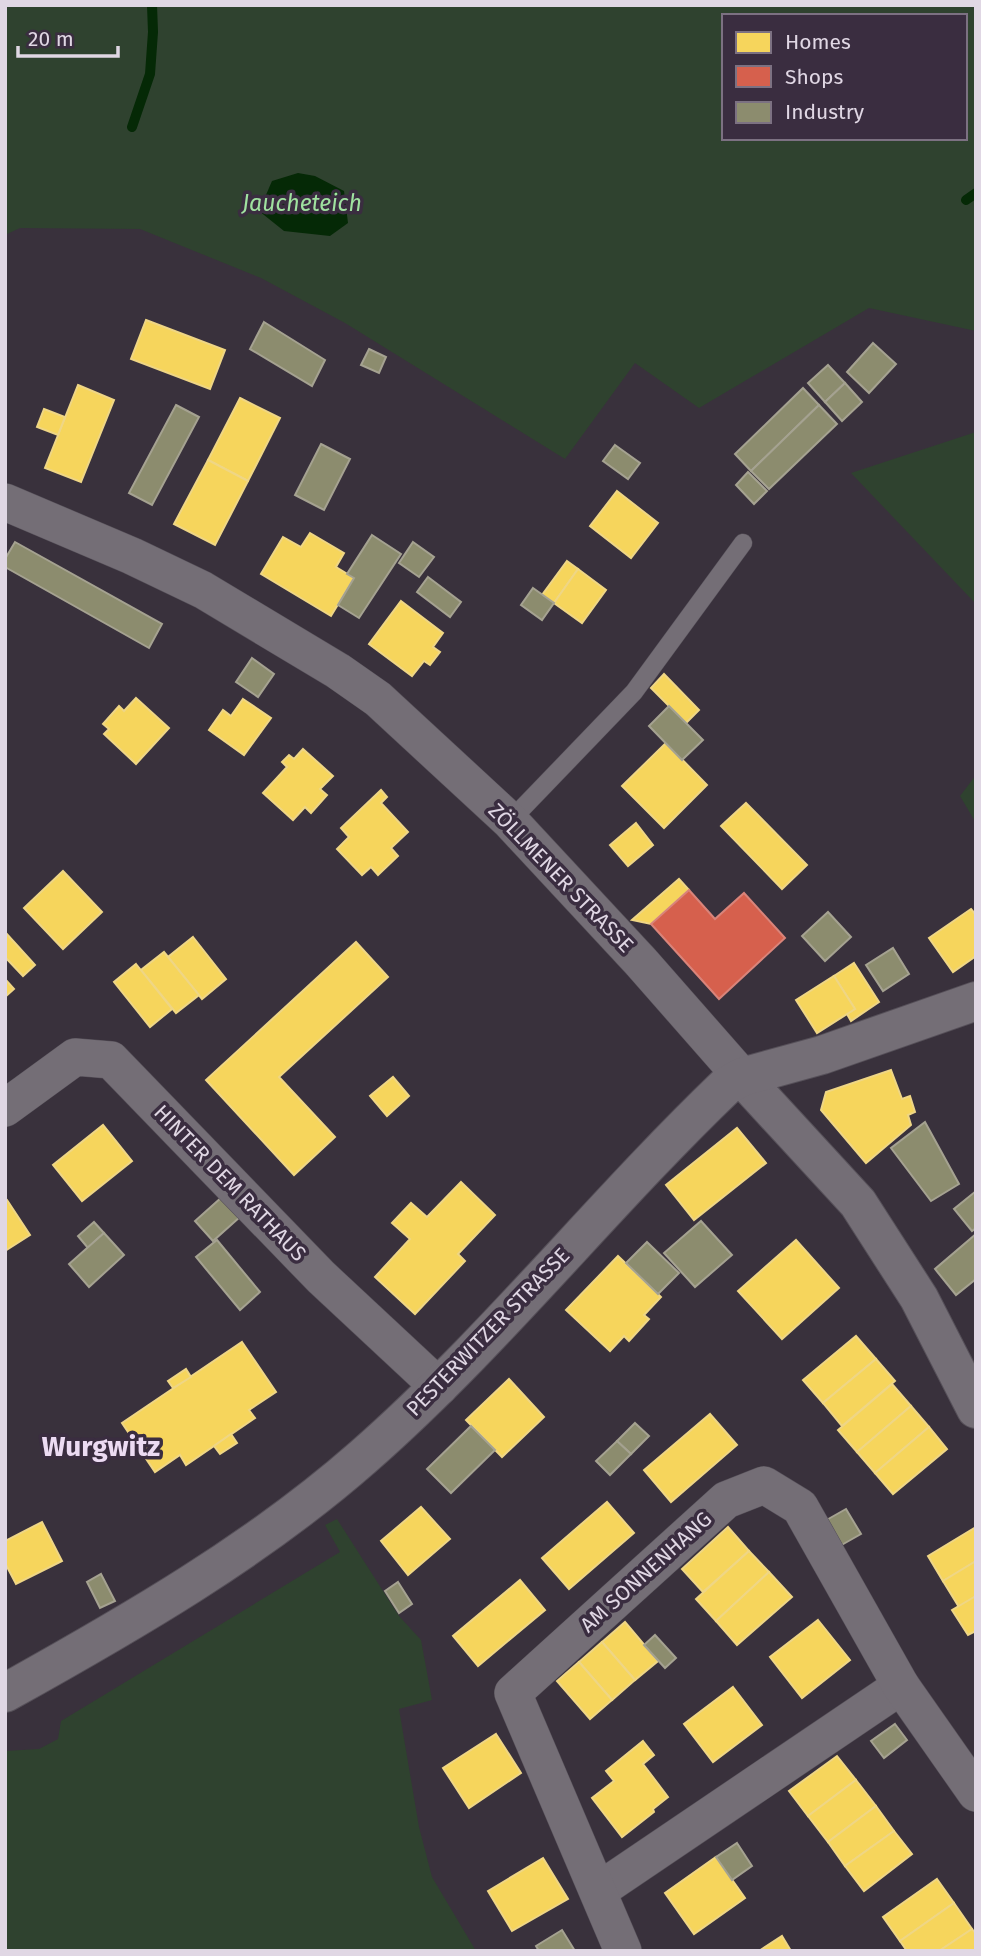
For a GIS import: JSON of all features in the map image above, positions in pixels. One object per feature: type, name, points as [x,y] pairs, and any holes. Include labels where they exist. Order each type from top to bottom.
[{"type":"street","name":"ZÖLLMENER STRASSE","points":[[5,502],[132,556],[203,590],[338,671],[378,699],[510,821],[641,962],[794,1136],[858,1203],[919,1298],[976,1409]]},
{"type":"street","name":"PESTERWITZER STRASSE","points":[[5,1693],[93,1644],[196,1580],[276,1526],[361,1459],[439,1387],[584,1231],[726,1086],[742,1077],[822,1055],[976,1001]]},
{"type":"street","name":"HINTER DEM RATHAUS","points":[[5,1108],[75,1057],[111,1060],[321,1277],[439,1387]]},
{"type":"street","name":"AM SONNENHANG","points":[[623,1951],[513,1692],[726,1500],[764,1485],[800,1507],[901,1686],[976,1793]]},
{"type":"street","points":[[598,1891],[901,1686]]},
{"type":"lane","points":[[510,821],[634,692],[744,542]]},
{"type":"shaded area","points":[[5,5],[976,5],[976,331],[869,308],[699,408],[635,363],[565,459],[345,323],[261,278],[140,229],[20,228],[5,235]]},
{"type":"shaded area","points":[[976,432],[976,604],[851,473]]},
{"type":"shaded area","points":[[976,775],[976,823],[960,796]]},
{"type":"shaded area","points":[[337,1519],[399,1616],[421,1640],[432,1700],[399,1709],[419,1827],[432,1877],[476,1951],[5,1951],[5,1751],[39,1749],[58,1739],[61,1721],[340,1552],[325,1525]]},
{"type":"water","name":"Jaucheteich","points":[[298,173],[315,176],[344,191],[348,223],[330,236],[284,231],[259,211],[272,181]]},
{"type":"building: Homes","points":[[146,320],[225,350],[210,389],[131,359]]},
{"type":"building: Homes","points":[[78,385],[114,400],[81,482],[45,468]]},
{"type":"building: Homes","points":[[240,398],[280,418],[248,481],[208,460]]},
{"type":"building: Homes","points":[[44,409],[65,417],[58,435],[37,427]]},
{"type":"building: Homes","points":[[208,460],[248,481],[215,545],[174,524]]},
{"type":"building: Homes","points":[[617,491],[658,523],[631,558],[590,526]]},
{"type":"building: Homes","points":[[310,533],[344,553],[336,567],[354,578],[331,616],[261,574],[283,537],[301,547]]},
{"type":"building: Homes","points":[[567,561],[578,569],[554,603],[542,595]]},
{"type":"building: Homes","points":[[578,569],[606,590],[582,623],[554,603]]},
{"type":"building: Homes","points":[[401,601],[443,633],[433,647],[440,652],[430,665],[424,661],[412,676],[369,644]]},
{"type":"building: Homes","points":[[664,674],[699,710],[686,723],[651,688]]},
{"type":"building: Homes","points":[[136,698],[169,728],[136,764],[104,734],[109,729],[103,724],[119,706],[124,711]]},
{"type":"building: Homes","points":[[243,699],[271,718],[244,755],[209,730],[223,710],[231,716]]},
{"type":"building: Homes","points":[[666,743],[707,785],[664,828],[622,786]]},
{"type":"building: Homes","points":[[303,749],[333,776],[320,789],[327,795],[311,813],[305,807],[293,820],[263,793],[287,767],[282,762],[289,755],[294,759]]},
{"type":"building: Homes","points":[[381,790],[387,797],[381,803],[408,832],[391,848],[398,856],[378,875],[371,867],[362,875],[337,849],[349,837],[341,828]]},
{"type":"building: Homes","points":[[746,803],[807,865],[782,889],[721,826]]},
{"type":"building: Homes","points":[[636,823],[653,845],[628,866],[610,845]]},
{"type":"building: Homes","points":[[63,871],[102,912],[63,949],[24,908]]},
{"type":"building: Homes","points":[[679,879],[689,890],[651,924],[632,920]]},
{"type":"building: Homes","points":[[971,909],[976,915],[976,956],[953,972],[929,938]]},
{"type":"building: Homes","points":[[5,932],[35,965],[23,976],[5,957]]},
{"type":"building: Homes","points":[[193,937],[226,979],[202,999],[168,957]]},
{"type":"building: Homes","points":[[356,942],[388,977],[279,1077],[335,1137],[294,1175],[206,1080]]},
{"type":"building: Homes","points":[[164,952],[199,995],[176,1013],[141,970]]},
{"type":"building: Homes","points":[[854,963],[879,1002],[851,1021],[847,1014],[855,1009],[834,976]]},
{"type":"building: Homes","points":[[136,964],[172,1009],[150,1027],[114,982]]},
{"type":"building: Homes","points":[[834,976],[855,1009],[817,1033],[796,1000]]},
{"type":"building: Homes","points":[[5,979],[14,989],[5,997]]},
{"type":"building: Homes","points":[[891,1070],[902,1099],[910,1096],[915,1112],[908,1115],[911,1125],[866,1163],[821,1110],[826,1092]]},
{"type":"building: Homes","points":[[393,1077],[409,1096],[387,1116],[370,1096]]},
{"type":"building: Homes","points":[[103,1125],[132,1161],[82,1201],[53,1165]]},
{"type":"building: Homes","points":[[737,1128],[766,1163],[694,1220],[666,1185]]},
{"type":"building: Homes","points":[[461,1182],[495,1215],[458,1254],[465,1261],[415,1314],[375,1277],[410,1239],[392,1223],[411,1203],[427,1217]]},
{"type":"building: Homes","points":[[7,1200],[30,1235],[5,1251],[5,1201]]},
{"type":"building: Homes","points":[[796,1240],[839,1288],[782,1339],[738,1291]]},
{"type":"building: Homes","points":[[618,1256],[661,1297],[644,1315],[649,1319],[629,1341],[624,1336],[610,1351],[566,1310]]},
{"type":"building: Homes","points":[[856,1336],[876,1359],[823,1403],[803,1380]]},
{"type":"building: Homes","points":[[242,1342],[276,1392],[249,1410],[255,1418],[186,1465],[180,1455],[155,1472],[122,1423]]},
{"type":"building: Homes","points":[[876,1359],[895,1381],[842,1426],[823,1403]]},
{"type":"building: Homes","points":[[186,1369],[191,1377],[173,1388],[168,1381]]},
{"type":"building: Homes","points":[[509,1379],[544,1417],[502,1457],[466,1420]]},
{"type":"building: Homes","points":[[892,1384],[911,1406],[857,1452],[838,1430]]},
{"type":"building: Homes","points":[[911,1406],[929,1427],[875,1473],[857,1452]]},
{"type":"building: Homes","points":[[710,1414],[737,1445],[671,1502],[644,1470]]},
{"type":"building: Homes","points":[[929,1427],[947,1449],[893,1494],[875,1473]]},
{"type":"building: Homes","points":[[231,1434],[237,1443],[220,1454],[214,1446]]},
{"type":"building: Homes","points":[[607,1502],[634,1533],[569,1589],[542,1558]]},
{"type":"building: Homes","points":[[421,1507],[450,1539],[408,1575],[381,1541]]},
{"type":"building: Homes","points":[[42,1522],[62,1561],[16,1584],[5,1563],[5,1541]]},
{"type":"building: Homes","points":[[728,1527],[749,1551],[703,1592],[682,1569]]},
{"type":"building: Homes","points":[[976,1527],[976,1561],[943,1581],[928,1556]]},
{"type":"building: Homes","points":[[749,1551],[769,1572],[716,1621],[696,1599]]},
{"type":"building: Homes","points":[[976,1561],[976,1596],[959,1607],[943,1581]]},
{"type":"building: Homes","points":[[769,1572],[792,1597],[737,1645],[716,1621]]},
{"type":"building: Homes","points":[[520,1580],[545,1610],[478,1666],[453,1636]]},
{"type":"building: Homes","points":[[976,1596],[976,1631],[968,1635],[952,1610]]},
{"type":"building: Homes","points":[[818,1620],[850,1660],[802,1698],[770,1657]]},
{"type":"building: Homes","points":[[625,1622],[658,1661],[635,1680],[602,1642]]},
{"type":"building: Homes","points":[[602,1642],[635,1680],[612,1700],[579,1662]]},
{"type":"building: Homes","points":[[579,1662],[612,1700],[590,1719],[557,1681]]},
{"type":"building: Homes","points":[[733,1687],[762,1725],[713,1762],[684,1724]]},
{"type":"building: Homes","points":[[496,1734],[521,1773],[469,1808],[443,1768]]},
{"type":"building: Homes","points":[[643,1741],[654,1755],[643,1764],[668,1797],[653,1809],[654,1812],[622,1837],[592,1798],[614,1781],[606,1771]]},
{"type":"building: Homes","points":[[837,1756],[856,1780],[808,1816],[789,1791]]},
{"type":"building: Homes","points":[[856,1780],[876,1806],[828,1842],[808,1816]]},
{"type":"building: Homes","points":[[876,1806],[894,1831],[845,1866],[828,1842]]},
{"type":"building: Homes","points":[[894,1831],[912,1854],[864,1891],[845,1866]]},
{"type":"building: Homes","points":[[716,1857],[745,1898],[694,1934],[665,1893]]},
{"type":"building: Homes","points":[[543,1858],[568,1899],[512,1931],[488,1891]]},
{"type":"building: Homes","points":[[937,1879],[954,1903],[900,1941],[883,1917]]},
{"type":"building: Homes","points":[[954,1903],[972,1929],[939,1951],[907,1951],[900,1941]]},
{"type":"building: Homes","points":[[972,1929],[976,1934],[976,1951],[939,1951]]},
{"type":"building: Homes","points":[[782,1936],[791,1951],[759,1951]]},
{"type":"building: Shops","points":[[689,890],[715,919],[744,893],[785,938],[719,999],[651,924]]},
{"type":"building: Industry","points":[[264,322],[325,360],[312,386],[250,349]]},
{"type":"building: Industry","points":[[873,343],[896,364],[869,393],[847,372]]},
{"type":"building: Industry","points":[[369,349],[386,357],[379,373],[361,365]]},
{"type":"building: Industry","points":[[828,365],[845,383],[825,402],[808,383]]},
{"type":"building: Industry","points":[[845,383],[862,402],[842,421],[825,402]]},
{"type":"building: Industry","points":[[803,388],[819,405],[751,471],[735,454]]},
{"type":"building: Industry","points":[[176,405],[199,417],[152,505],[129,493]]},
{"type":"building: Industry","points":[[819,405],[837,424],[769,489],[751,471]]},
{"type":"building: Industry","points":[[321,444],[350,459],[324,510],[295,495]]},
{"type":"building: Industry","points":[[615,445],[640,463],[628,479],[603,461]]},
{"type":"building: Industry","points":[[748,472],[767,491],[754,504],[736,485]]},
{"type":"building: Industry","points":[[372,535],[401,554],[359,618],[338,605],[354,578],[347,574]]},
{"type":"building: Industry","points":[[15,542],[162,624],[149,648],[5,567],[5,559]]},
{"type":"building: Industry","points":[[413,542],[434,557],[419,577],[399,563]]},
{"type":"building: Industry","points":[[428,577],[461,602],[450,617],[417,592]]},
{"type":"building: Industry","points":[[533,588],[554,603],[542,620],[521,605]]},
{"type":"building: Industry","points":[[252,658],[274,674],[258,697],[236,682]]},
{"type":"building: Industry","points":[[669,706],[703,740],[682,760],[649,726]]},
{"type":"building: Industry","points":[[828,912],[851,937],[825,961],[802,936]]},
{"type":"building: Industry","points":[[893,948],[909,974],[883,991],[866,965]]},
{"type":"building: Industry","points":[[925,1122],[959,1184],[931,1201],[891,1148]]},
{"type":"building: Industry","points":[[976,1191],[976,1228],[972,1231],[954,1209]]},
{"type":"building: Industry","points":[[222,1197],[240,1217],[213,1241],[195,1221]]},
{"type":"building: Industry","points":[[701,1221],[732,1255],[695,1287],[664,1253]]},
{"type":"building: Industry","points":[[94,1222],[104,1233],[88,1248],[78,1236]]},
{"type":"building: Industry","points":[[104,1233],[124,1255],[89,1287],[69,1264]]},
{"type":"building: Industry","points":[[976,1234],[976,1279],[956,1295],[935,1269]]},
{"type":"building: Industry","points":[[217,1240],[260,1292],[240,1310],[196,1257]]},
{"type":"building: Industry","points":[[647,1242],[679,1273],[658,1294],[626,1263]]},
{"type":"building: Industry","points":[[635,1423],[649,1436],[631,1454],[617,1441]]},
{"type":"building: Industry","points":[[471,1426],[495,1450],[451,1493],[427,1469]]},
{"type":"building: Industry","points":[[617,1441],[631,1454],[610,1475],[596,1461]]},
{"type":"building: Industry","points":[[846,1509],[861,1534],[838,1547],[823,1522]]},
{"type":"building: Industry","points":[[101,1574],[115,1601],[100,1608],[87,1582]]},
{"type":"building: Industry","points":[[398,1582],[412,1604],[399,1613],[385,1591]]},
{"type":"building: Industry","points":[[655,1635],[676,1658],[665,1668],[644,1645]]},
{"type":"building: Industry","points":[[895,1724],[907,1740],[884,1758],[871,1741]]},
{"type":"building: Industry","points":[[737,1843],[752,1866],[732,1880],[716,1857]]},
{"type":"building: Industry","points":[[562,1930],[575,1951],[539,1951],[536,1946]]},
{"type":"waterway","points":[[132,127],[150,74],[152,5]]},
{"type":"waterway","points":[[966,200],[976,193]]},
{"type":"district","name":"Wurgwitz","points":[[101,1446]]}]
